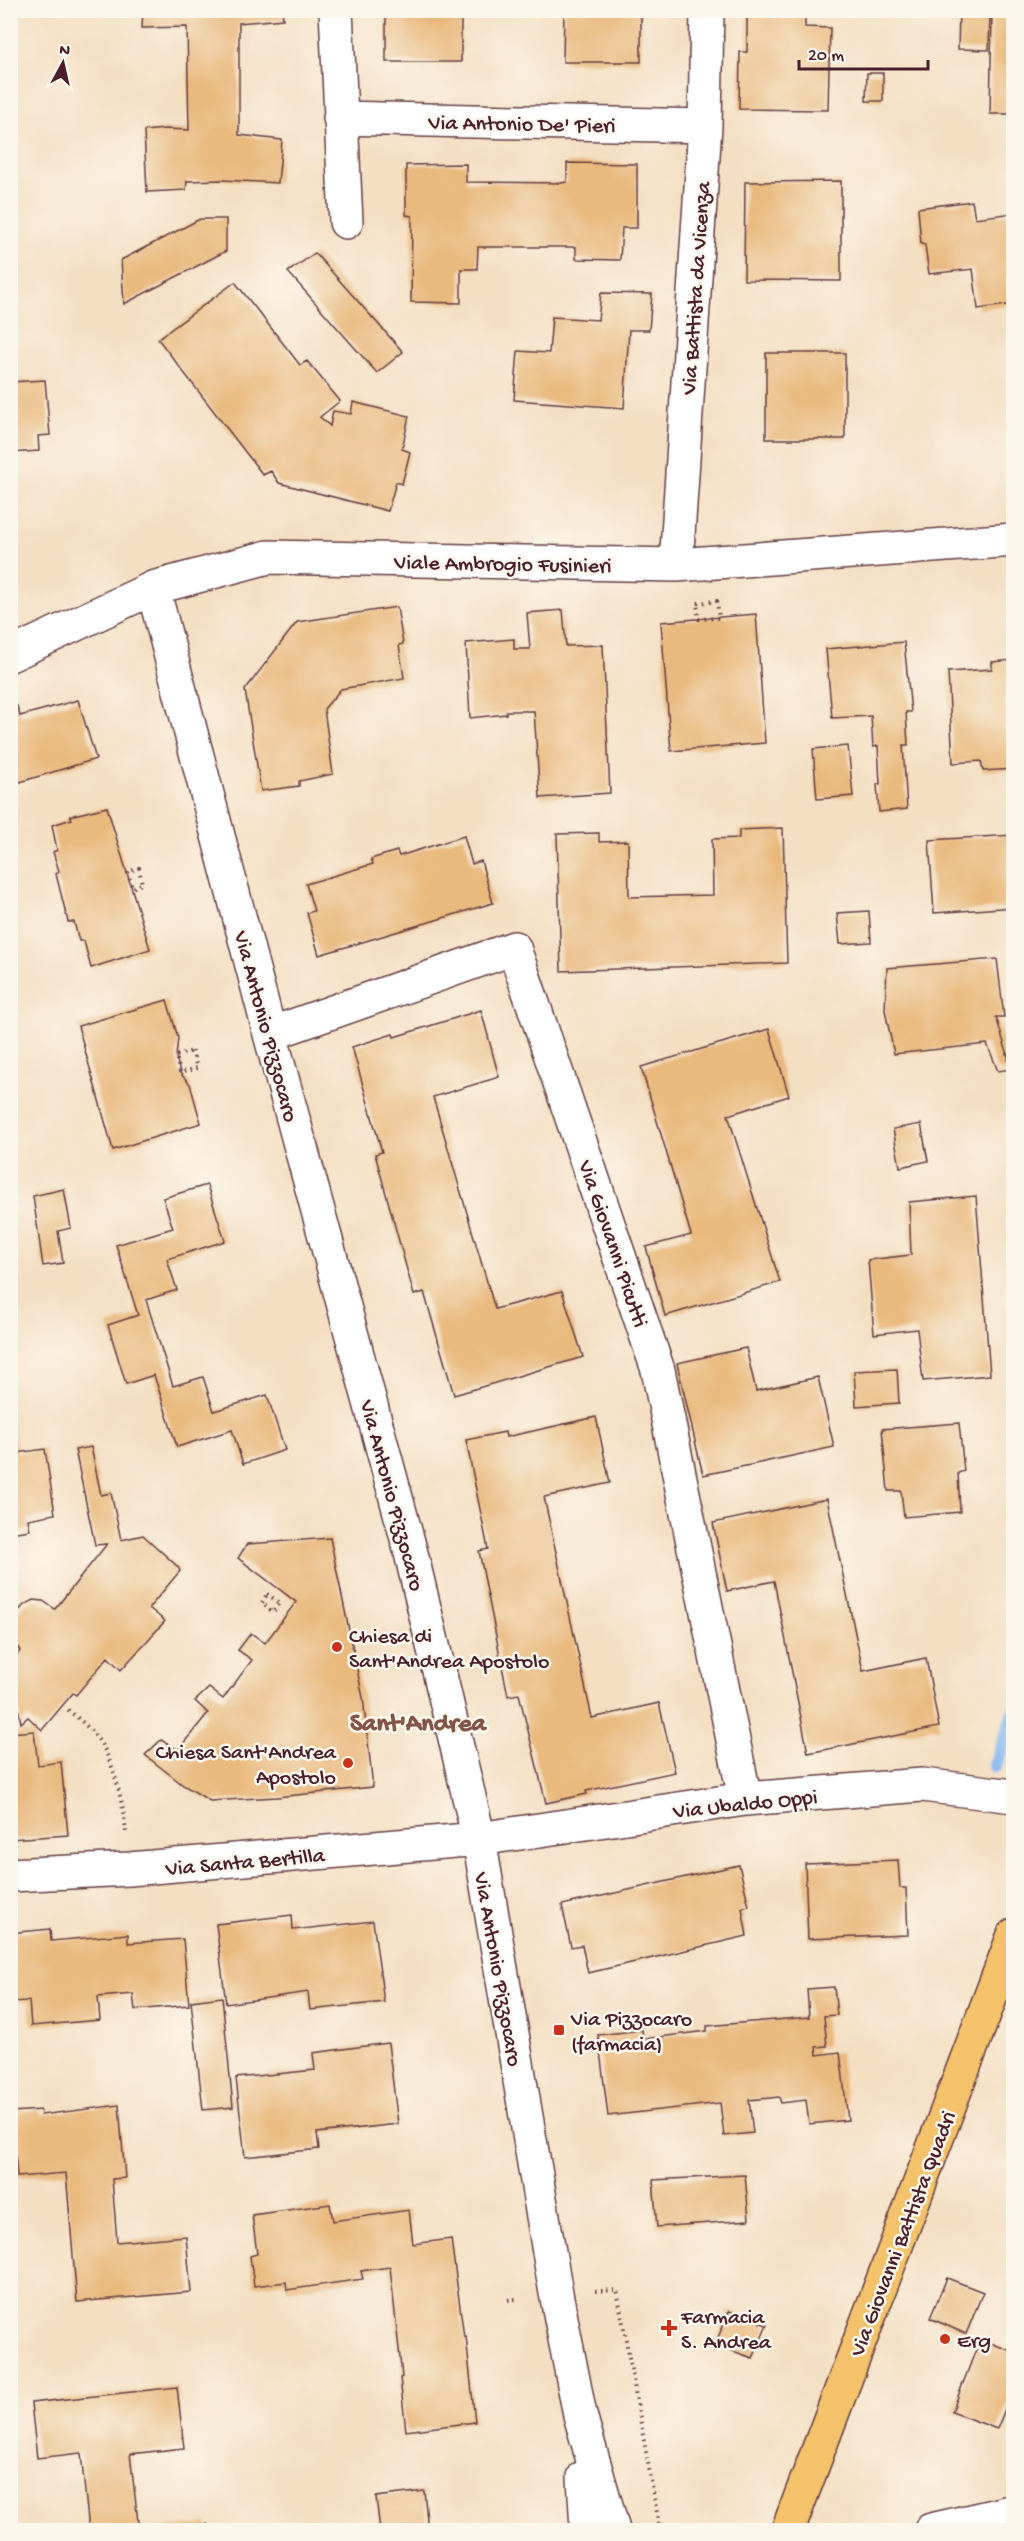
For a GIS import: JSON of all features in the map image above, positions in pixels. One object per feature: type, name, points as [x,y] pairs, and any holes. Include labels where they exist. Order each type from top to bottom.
[{"type":"main road","name":"Via Giovanni Battista Quadri","points":[[788,2530],[1014,1935]]},
{"type":"street","points":[[336,10],[346,222]]},
{"type":"street","name":"Via Battista da Vicenza","points":[[676,565],[705,126],[707,10]]},
{"type":"street","name":"Via Antonio De' Pieri","points":[[340,118],[705,126]]},
{"type":"street","name":"Viale Ambrogio Fusinieri","points":[[10,655],[153,588],[268,557],[676,565],[1014,540]]},
{"type":"street","name":"Via Antonio Pizzocaro","points":[[153,588],[270,1034],[411,1553],[479,1839],[544,2223],[580,2415],[613,2530]]},
{"type":"street","name":"Via Giovanni Picutti","points":[[270,1034],[514,948],[658,1370],[745,1799]]},
{"type":"street","name":"Via Ubaldo Oppi","points":[[479,1839],[745,1799],[922,1785],[1014,1796]]},
{"type":"street","name":"Via Santa Bertilla","points":[[10,1875],[129,1869],[479,1839]]},
{"type":"street","name":"Via Antonio Pizzocaro","points":[[580,2415],[587,2530]]},
{"type":"street","points":[[931,2530],[1014,2511]]},
{"type":"path","points":[[717,601],[719,618],[699,619],[697,603],[717,601]]},
{"type":"path","points":[[139,868],[142,884],[132,888],[128,872],[139,868]]},
{"type":"path","points":[[192,1051],[197,1068],[180,1073],[176,1056],[192,1051]]},
{"type":"path","points":[[1014,1052],[1007,1054],[1014,1069]]},
{"type":"path","points":[[267,1594],[279,1603],[273,1612],[262,1603],[267,1594]]},
{"type":"path","points":[[68,1710],[85,1724],[104,1748],[124,1808],[129,1869]]},
{"type":"building","points":[[143,10],[282,10],[283,19],[239,23],[239,135],[282,140],[278,183],[187,181],[186,190],[147,192],[144,131],[189,130],[187,27],[142,28]]},
{"type":"building","points":[[386,10],[461,10],[461,62],[386,62]]},
{"type":"building","points":[[564,10],[641,10],[641,62],[563,62]]},
{"type":"building","points":[[747,10],[805,10],[805,27],[830,28],[828,110],[739,109],[740,52],[747,52]]},
{"type":"building","points":[[992,11],[1014,11],[1014,114],[990,114]]},
{"type":"building","points":[[959,12],[990,13],[989,50],[958,49]]},
{"type":"building","points":[[867,73],[883,73],[883,101],[866,101]]},
{"type":"building","points":[[567,163],[637,164],[637,228],[622,228],[620,260],[576,259],[576,247],[478,247],[477,269],[461,269],[461,303],[411,302],[412,216],[406,215],[406,165],[466,164],[466,182],[561,183],[567,182]]},
{"type":"building","points":[[841,181],[841,281],[744,280],[745,182]]},
{"type":"building","points":[[972,201],[975,218],[1014,213],[1014,304],[978,309],[973,269],[929,274],[925,245],[921,244],[918,208]]},
{"type":"building","points":[[200,219],[226,219],[226,251],[124,304],[121,260]]},
{"type":"building","points":[[315,253],[403,352],[377,373],[288,272]]},
{"type":"building","points":[[235,282],[300,365],[307,361],[340,401],[320,417],[330,426],[333,411],[351,414],[353,402],[409,416],[402,449],[410,452],[402,484],[396,482],[388,511],[279,483],[271,471],[263,475],[158,339]]},
{"type":"building","points":[[601,293],[652,294],[649,330],[629,330],[624,408],[514,400],[518,351],[549,353],[552,317],[598,320]]},
{"type":"building","points":[[766,353],[845,353],[845,439],[766,439]]},
{"type":"building","points":[[45,380],[50,435],[38,436],[39,451],[10,453],[10,382]]},
{"type":"building","points":[[397,607],[403,644],[399,645],[404,678],[341,689],[324,709],[333,774],[299,781],[299,786],[261,791],[245,690],[297,622]]},
{"type":"building","points":[[563,610],[566,646],[603,645],[610,793],[540,798],[534,711],[506,711],[506,714],[470,718],[466,643],[514,639],[514,649],[530,649],[527,613]]},
{"type":"building","points":[[756,614],[765,743],[671,751],[661,622]]},
{"type":"building","points":[[904,642],[911,712],[906,712],[908,745],[903,745],[907,809],[879,812],[878,746],[873,747],[871,716],[832,718],[826,649]]},
{"type":"building","points":[[1014,660],[1014,769],[983,771],[981,761],[953,763],[948,672],[992,669],[992,662]]},
{"type":"building","points":[[78,700],[96,759],[10,785],[10,708],[17,706],[20,716]]},
{"type":"building","points":[[848,746],[853,796],[817,799],[813,749]]},
{"type":"building","points":[[107,807],[150,949],[91,968],[84,941],[79,941],[74,922],[68,922],[56,874],[59,871],[53,852],[57,850],[52,825],[72,819],[70,816]]},
{"type":"building","points":[[783,828],[787,963],[561,971],[557,834],[599,833],[599,842],[628,841],[629,897],[713,895],[712,839],[739,838],[739,830]]},
{"type":"building","points":[[1014,835],[1014,907],[934,913],[929,840]]},
{"type":"building","points":[[464,836],[472,864],[481,861],[493,903],[319,955],[307,913],[314,911],[306,884],[373,864],[371,859],[397,851],[399,856]]},
{"type":"building","points":[[869,911],[871,942],[840,944],[837,913]]},
{"type":"building","points":[[997,959],[1004,1017],[996,1017],[1012,1069],[998,1071],[987,1044],[894,1054],[885,1010],[887,968]]},
{"type":"building","points":[[167,1000],[178,1038],[176,1056],[180,1073],[190,1084],[201,1123],[113,1150],[78,1026]]},
{"type":"building","points":[[481,1010],[499,1077],[433,1097],[495,1309],[562,1291],[583,1357],[454,1395],[424,1292],[414,1295],[375,1154],[382,1152],[352,1047],[393,1034],[394,1037]]},
{"type":"building","points":[[769,1029],[789,1096],[728,1115],[780,1282],[665,1316],[646,1247],[691,1235],[641,1067]]},
{"type":"building","points":[[921,1124],[928,1161],[900,1167],[893,1129]]},
{"type":"building","points":[[207,1185],[225,1241],[167,1259],[177,1290],[146,1300],[173,1386],[203,1377],[214,1411],[267,1395],[285,1450],[243,1464],[232,1430],[177,1447],[154,1375],[126,1384],[108,1325],[138,1315],[116,1245],[173,1228],[163,1198]]},
{"type":"building","points":[[64,1189],[71,1228],[58,1231],[63,1263],[43,1266],[33,1196]]},
{"type":"building","points":[[976,1196],[990,1375],[923,1381],[917,1329],[874,1334],[868,1260],[911,1255],[909,1202]]},
{"type":"building","points":[[746,1348],[756,1391],[818,1377],[834,1447],[703,1475],[677,1363]]},
{"type":"building","points":[[897,1369],[899,1403],[856,1406],[854,1371]]},
{"type":"building","points":[[596,1417],[610,1483],[544,1497],[592,1718],[659,1703],[675,1772],[586,1791],[587,1794],[546,1803],[519,1694],[508,1696],[479,1551],[488,1549],[466,1440],[505,1432],[506,1437]]},
{"type":"building","points":[[959,1423],[964,1471],[958,1473],[960,1512],[904,1517],[901,1491],[888,1491],[882,1429]]},
{"type":"building","points":[[14,1435],[17,1453],[45,1449],[55,1514],[28,1519],[30,1530],[10,1533],[10,1436]]},
{"type":"building","points":[[91,1447],[101,1495],[111,1493],[121,1540],[143,1535],[180,1571],[149,1608],[165,1621],[121,1670],[108,1657],[76,1695],[73,1693],[42,1730],[28,1717],[21,1723],[18,1708],[10,1709],[10,1663],[20,1651],[13,1639],[11,1627],[15,1615],[24,1605],[34,1600],[43,1601],[55,1609],[107,1544],[95,1545],[75,1450]]},
{"type":"building","points":[[827,1499],[863,1671],[926,1658],[939,1727],[808,1753],[774,1581],[727,1591],[713,1523]]},
{"type":"building","points":[[330,1538],[363,1698],[373,1787],[210,1801],[183,1785],[145,1755],[161,1740],[178,1750],[208,1713],[195,1701],[209,1688],[223,1699],[252,1660],[238,1650],[251,1633],[265,1643],[296,1602],[238,1558],[247,1544]]},
{"type":"building","points":[[34,1731],[38,1765],[61,1762],[68,1835],[10,1839],[10,1733]]},
{"type":"building","points":[[898,1860],[900,1888],[906,1888],[908,1935],[808,1939],[805,1864]]},
{"type":"building","points":[[739,1865],[749,1906],[742,1908],[747,1936],[588,1973],[582,1945],[571,1947],[562,1905]]},
{"type":"building","points":[[292,1915],[293,1930],[373,1921],[384,2002],[310,2010],[308,1992],[226,2004],[216,1924]]},
{"type":"building","points":[[50,1929],[51,1941],[128,1934],[128,1943],[183,1939],[189,2005],[135,2010],[133,1994],[98,1997],[100,2020],[31,2026],[29,2001],[10,2002],[10,1933]]},
{"type":"building","points":[[834,1987],[837,2015],[824,2016],[827,2046],[816,2047],[817,2055],[840,2052],[848,2120],[809,2124],[806,2100],[781,2103],[779,2097],[749,2100],[753,2133],[724,2136],[720,2103],[608,2116],[598,2035],[642,2030],[643,2039],[707,2031],[707,2026],[809,2017],[807,1989]]},
{"type":"building","points":[[222,1997],[233,2107],[203,2110],[191,2001]]},
{"type":"building","points":[[388,2043],[398,2124],[317,2133],[319,2149],[245,2157],[236,2078],[315,2070],[313,2053]]},
{"type":"building","points":[[119,2105],[125,2178],[112,2179],[117,2242],[186,2236],[191,2292],[77,2302],[66,2173],[17,2177],[12,2112],[40,2110],[41,2115]]},
{"type":"building","points":[[745,2175],[749,2220],[657,2227],[653,2180]]},
{"type":"building","points":[[330,2204],[333,2221],[409,2210],[413,2244],[451,2239],[464,2337],[466,2336],[475,2422],[406,2431],[390,2267],[361,2271],[363,2279],[287,2290],[286,2282],[254,2286],[250,2256],[257,2254],[252,2215]]},
{"type":"building","points":[[947,2278],[983,2292],[966,2334],[930,2318]]},
{"type":"building","points":[[729,2311],[767,2325],[753,2358],[715,2345]]},
{"type":"building","points":[[980,2339],[1014,2352],[1014,2387],[997,2429],[952,2412]]},
{"type":"building","points":[[177,2387],[184,2448],[130,2454],[139,2530],[89,2530],[81,2453],[37,2458],[31,2403]]},
{"type":"building","points":[[424,2491],[428,2530],[380,2530],[376,2497]]},
{"type":"building","points":[[207,2524],[208,2530],[155,2530],[155,2529]]},
{"type":"waterway","points":[[995,1766],[1014,1714]]},
{"type":"place","name":"Chiesa di Sant'Andrea Apostolo","points":[[337,1647]]},
{"type":"place","name":"Chiesa Sant'Andrea Apostolo","points":[[348,1763]]},
{"type":"place","name":"Via Pizzocaro (farmacia)","points":[[559,2030]]},
{"type":"place","name":"Farmacia S. Andrea","points":[[669,2328]]},
{"type":"place","name":"Erg","points":[[945,2339]]},
{"type":"district","name":"Sant'Andrea","points":[[418,1721]]}]
